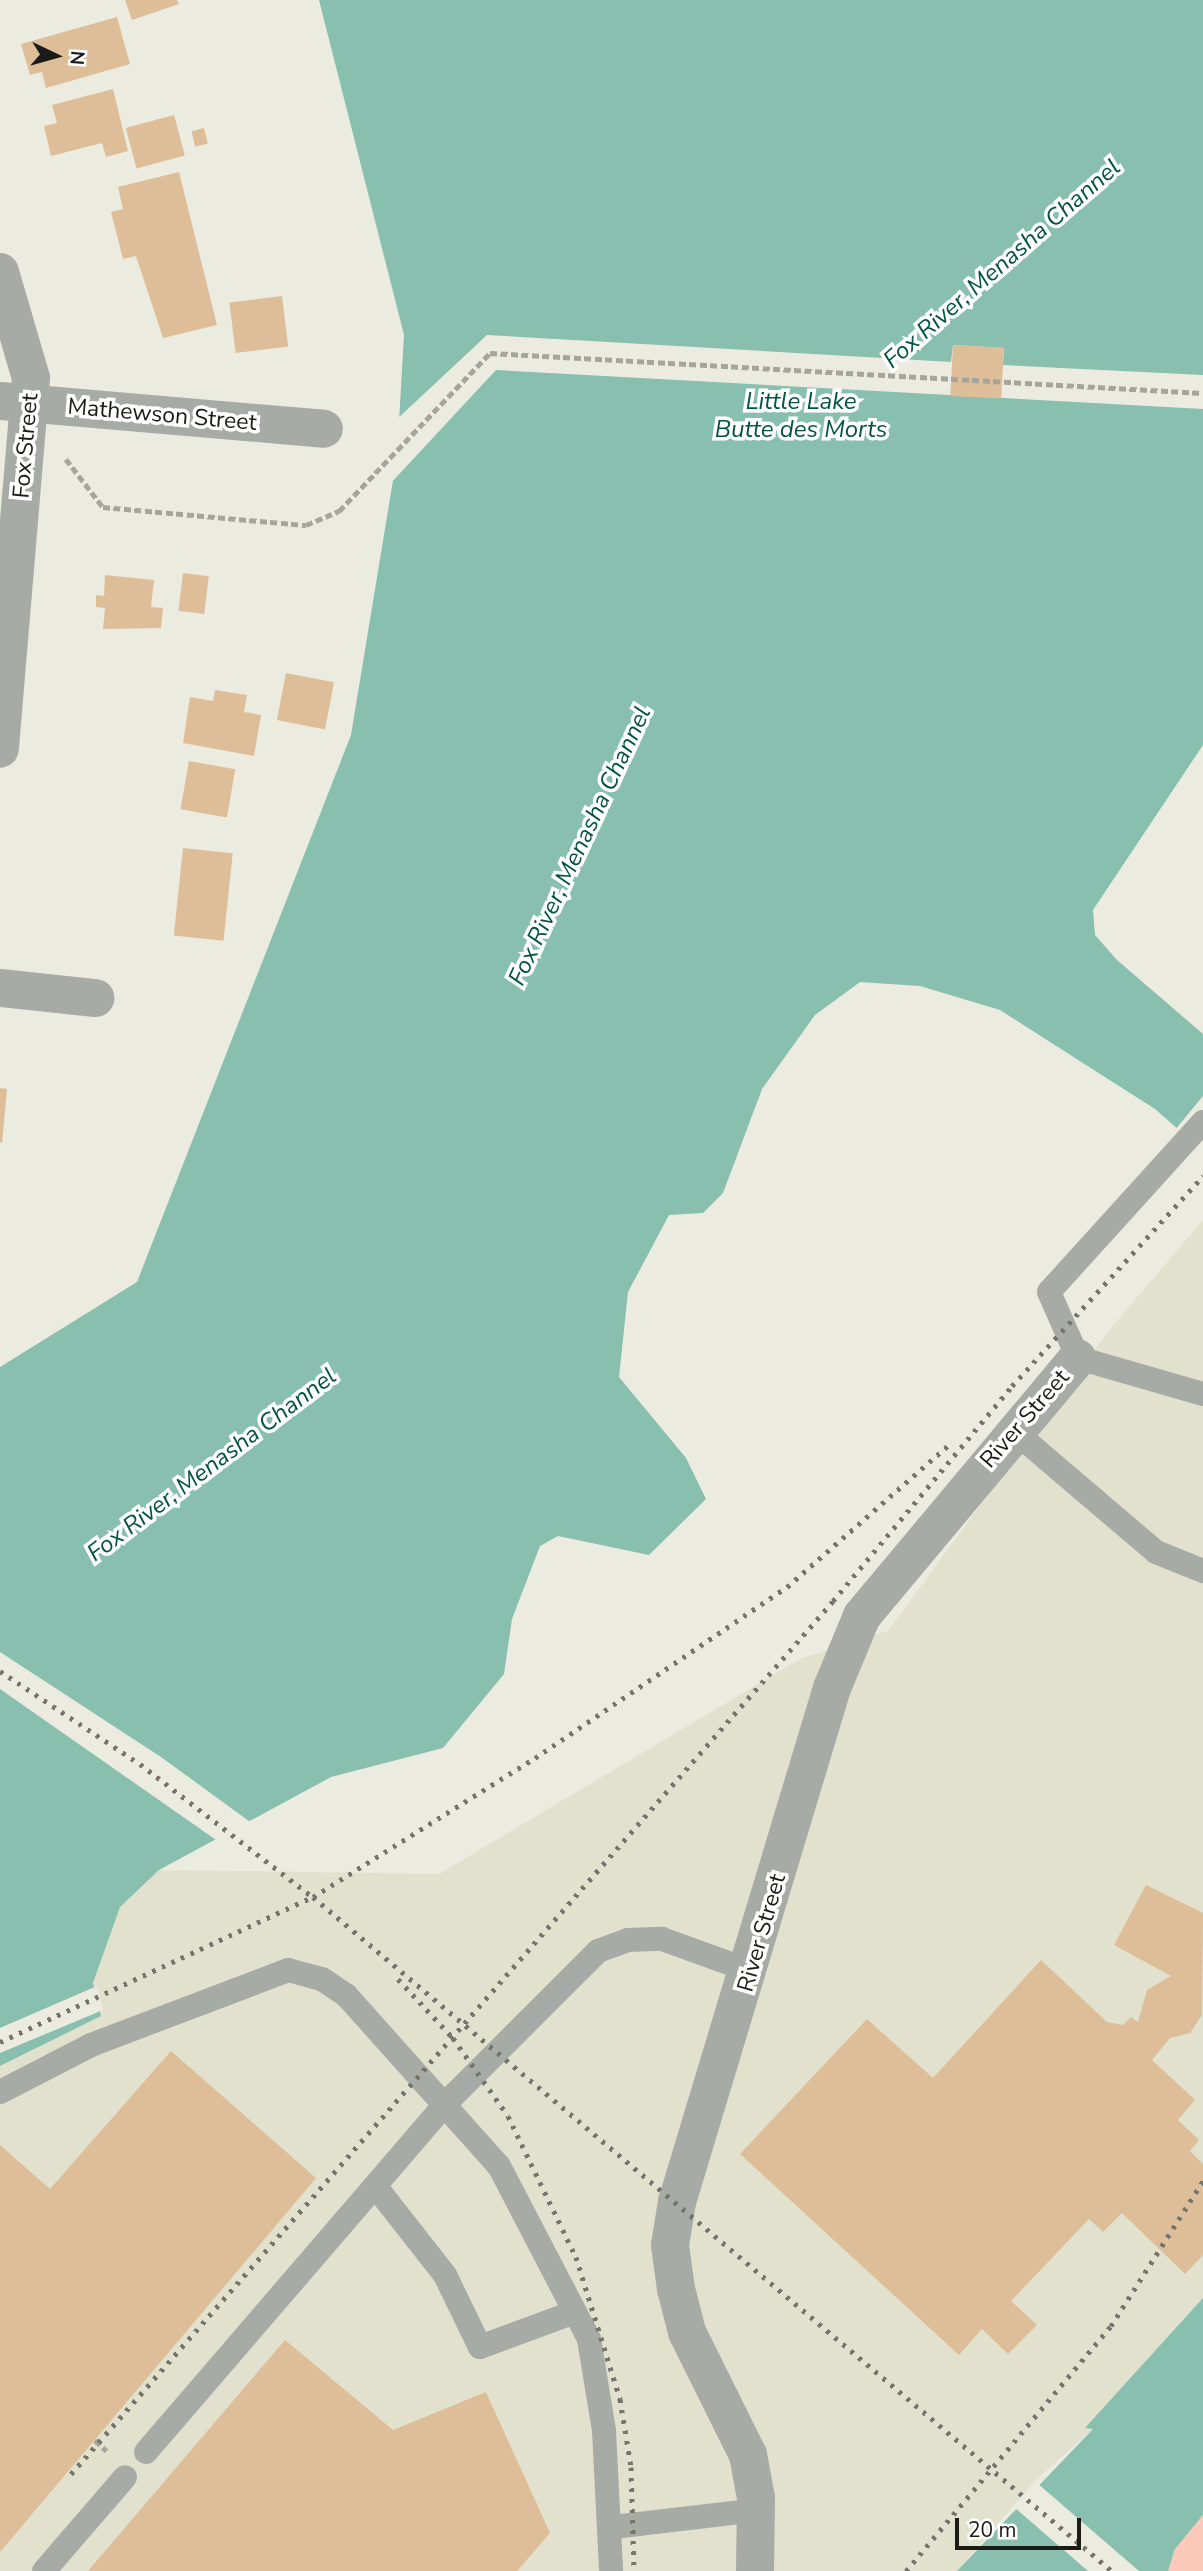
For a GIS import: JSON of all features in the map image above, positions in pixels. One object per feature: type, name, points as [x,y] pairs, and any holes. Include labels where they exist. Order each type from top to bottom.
[{"type":"street","name":"Fox Street","points":[[0,272],[28,355],[16,402],[26,458],[0,749]]},
{"type":"street","name":"Mathewson Street","points":[[16,402],[324,429]]},
{"type":"street","points":[[0,988],[95,998]]},
{"type":"street","name":"River Street","points":[[755,2571],[757,2510],[748,2455],[687,2332],[670,2245],[677,2202],[751,1971],[832,1688],[862,1616],[1078,1357]]},
{"type":"lane","points":[[1203,1122],[1049,1292],[1078,1357],[1203,1394]]},
{"type":"lane","points":[[1015,1432],[1156,1552],[1203,1571]]},
{"type":"lane","points":[[146,2452],[446,2103],[598,1951],[628,1940],[662,1939],[751,1971]]},
{"type":"lane","points":[[0,2092],[91,2045],[288,1970],[322,1979],[346,1995],[446,2103],[499,2166],[572,2313],[589,2339],[613,2527],[611,2571]]},
{"type":"lane","points":[[376,2187],[445,2275],[480,2347],[572,2313]]},
{"type":"lane","points":[[44,2571],[125,2477]]},
{"type":"lane","points":[[613,2527],[757,2510]]},
{"type":"path","points":[[26,458],[69,459],[103,507],[279,526],[306,525],[339,511],[490,353],[1203,393]]},
{"type":"shaded area","points":[[1203,1220],[1203,2298],[1086,2428],[1094,2428],[1035,2481],[957,2571],[0,2571],[0,2066],[101,2016],[93,1983],[120,1906],[159,1870],[439,1874],[800,1659],[888,1631],[1107,1333]]},
{"type":"shaded area","points":[[1203,2515],[1203,2571],[1168,2571],[1175,2549]]},
{"type":"water","points":[[319,0],[1203,0],[1203,745],[1093,910],[1095,935],[1117,960],[1203,1034],[1203,1151],[1155,1109],[1000,1010],[920,986],[860,982],[815,1015],[762,1089],[723,1193],[703,1213],[669,1215],[628,1292],[619,1377],[686,1458],[706,1499],[649,1555],[558,1536],[540,1546],[512,1619],[504,1674],[443,1748],[331,1777],[159,1870],[120,1907],[93,1983],[101,2016],[0,2066],[0,1367],[137,1282],[351,735],[397,456],[404,335]]},
{"type":"water","points":[[1203,2298],[1203,2515],[1175,2549],[1168,2571],[957,2571],[1093,2429],[1085,2428]]},
{"type":"pier","points":[[487,335],[951,362],[953,345],[1004,348],[1003,365],[1203,375],[1203,409],[496,370],[390,484],[396,420]]},
{"type":"pier","points":[[1203,1096],[1203,1152],[1174,1131]]},
{"type":"pier","points":[[0,1652],[161,1757],[253,1824],[219,1842],[0,1689]]},
{"type":"pier","points":[[97,1986],[103,2010],[0,2053],[0,2028]]},
{"type":"pier","points":[[1037,2483],[1139,2571],[1088,2571],[1015,2508]]},
{"type":"building","points":[[125,0],[177,0],[179,4],[132,20]]},
{"type":"building","points":[[117,17],[130,64],[46,88],[42,72],[30,75],[21,44]]},
{"type":"building","points":[[113,89],[128,151],[106,157],[102,143],[51,156],[44,126],[57,123],[52,105]]},
{"type":"building","points":[[174,115],[185,156],[137,169],[126,128]]},
{"type":"building","points":[[204,128],[208,144],[195,147],[191,131]]},
{"type":"building","points":[[179,172],[217,325],[163,338],[136,256],[123,259],[111,212],[123,209],[118,187]]},
{"type":"building","points":[[282,296],[288,347],[236,353],[229,302]]},
{"type":"building","points":[[953,345],[1004,348],[1001,399],[950,396]]},
{"type":"building","points":[[183,573],[209,576],[204,614],[178,611]]},
{"type":"building","points":[[105,575],[154,580],[151,607],[163,608],[161,628],[103,629],[105,608],[96,607],[96,595],[104,596]]},
{"type":"building","points":[[286,673],[334,682],[325,729],[277,720]]},
{"type":"building","points":[[215,690],[247,695],[244,712],[261,715],[254,756],[183,743],[190,697],[213,701]]},
{"type":"building","points":[[189,761],[235,769],[227,817],[180,809]]},
{"type":"building","points":[[183,848],[233,853],[224,941],[174,936]]},
{"type":"building","points":[[0,1088],[7,1089],[2,1143],[0,1142]]},
{"type":"building","points":[[1146,1885],[1203,1913],[1202,2015],[1190,2033],[1170,2038],[1152,2060],[1195,2100],[1178,2120],[1199,2140],[1190,2151],[1203,2164],[1203,2255],[1185,2274],[1122,2213],[1103,2232],[1089,2219],[1011,2301],[1037,2325],[1008,2354],[982,2329],[959,2355],[740,2154],[867,2019],[933,2078],[1041,1960],[1107,2022],[1123,2025],[1131,2017],[1138,2022],[1147,1990],[1171,1976],[1114,1945]]},
{"type":"building","points":[[171,2051],[316,2178],[0,2552],[0,2145],[50,2189]]},
{"type":"building","points":[[285,2340],[393,2430],[486,2392],[550,2533],[517,2571],[88,2571]]},
{"type":"railway","points":[[71,2474],[833,1601],[1012,1386],[1203,1176]]},
{"type":"railway","points":[[0,2042],[313,1897],[535,1758],[787,1587],[951,1443]]},
{"type":"railway","points":[[0,1671],[140,1764],[313,1897],[1112,2571]]},
{"type":"railway","points":[[398,1979],[453,2038],[508,2116],[576,2257],[620,2399],[631,2467],[634,2571]]},
{"type":"railway","points":[[906,2571],[1111,2326],[1203,2181]]},
{"type":"water label","name":"Fox River, Menasha Channel","points":[[1002,264]]},
{"type":"water label","name":"Little Lake Butte des Morts","points":[[801,416]]},
{"type":"water label","name":"Fox River, Menasha Channel","points":[[580,846]]},
{"type":"water label","name":"Fox River, Menasha Channel","points":[[212,1465]]}]
